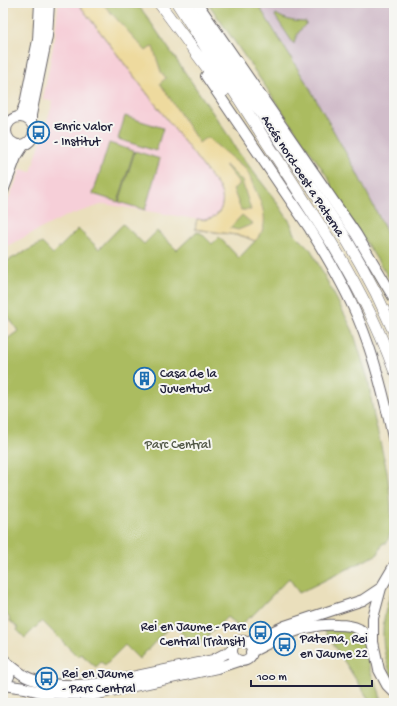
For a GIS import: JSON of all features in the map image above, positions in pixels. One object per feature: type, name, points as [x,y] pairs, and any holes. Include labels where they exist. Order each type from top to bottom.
[{"type":"main road","points":[[158,3],[215,78],[312,213]]},
{"type":"main road","name":"Accés nord-oest a Paterna","points":[[177,3],[335,248],[361,294],[394,370]]},
{"type":"main road","name":"Accés nord-oest a Paterna","points":[[185,3],[342,232],[376,293],[394,332]]},
{"type":"main road","points":[[189,3],[230,67]]},
{"type":"street","points":[[20,117],[25,104],[38,40],[40,3]]},
{"type":"street","points":[[31,122],[31,115],[47,36],[49,3]]},
{"type":"street","points":[[158,3],[310,229],[344,288],[358,319],[371,355],[383,395],[394,442]]},
{"type":"street","points":[[197,3],[356,234],[394,298]]},
{"type":"street","points":[[3,190],[16,157],[23,146],[31,141],[35,134],[34,125],[28,119],[20,117],[12,119],[7,126],[6,134],[12,143],[23,146]]},
{"type":"street","points":[[3,167],[12,143]]},
{"type":"street","points":[[394,566],[382,588],[374,618],[373,642],[379,670],[387,685],[394,692]]},
{"type":"street","points":[[249,648],[285,626],[363,600],[382,588]]},
{"type":"street","points":[[249,648],[289,633],[328,624],[345,626],[359,630],[373,642]]},
{"type":"street","points":[[3,684],[44,693],[93,695],[217,668],[238,661],[243,661],[250,657],[249,648],[241,642],[237,642],[232,650],[213,660],[103,684],[90,685],[64,685],[42,682],[29,678],[6,661]]},
{"type":"street","points":[[232,650],[233,656],[238,661]]},
{"type":"street","points":[[3,684],[9,678],[10,674],[10,669],[6,661]]},
{"type":"shaded area","points":[[59,3],[78,3],[218,186],[222,192],[223,205],[215,216],[210,219],[201,220],[104,204],[64,217],[3,248],[3,211],[21,169],[31,172],[53,102],[43,99],[55,36]]},
{"type":"shaded area","points":[[244,3],[394,3],[394,269]]},
{"type":"green space","name":"Parc Central","points":[[78,3],[136,3],[230,138],[235,148],[276,201],[290,222],[295,234],[311,250],[353,331],[368,379],[374,417],[387,471],[391,505],[391,530],[387,543],[383,543],[378,554],[299,593],[289,578],[250,618],[249,617],[239,627],[227,617],[197,647],[172,624],[139,659],[125,645],[105,665],[101,662],[96,667],[81,654],[78,657],[42,621],[25,638],[3,611],[3,342],[18,331],[3,309],[3,263],[42,243],[53,254],[78,229],[99,249],[123,224],[144,244],[157,231],[177,250],[196,232],[201,233],[212,244],[219,237],[239,258],[255,241],[243,236],[195,229],[197,219],[205,220],[211,218],[220,211],[222,199],[218,186]]},
{"type":"green space","points":[[208,3],[257,3],[309,87],[356,171],[385,229],[394,249],[394,286],[336,197],[329,179]]},
{"type":"green space","points":[[276,14],[283,18],[307,23],[299,32],[294,44],[275,16]]},
{"type":"green space","points":[[125,116],[163,128],[156,151],[118,139]]},
{"type":"green space","points":[[109,143],[134,151],[118,202],[93,194]]},
{"type":"green space","points":[[135,151],[160,159],[145,210],[119,202]]},
{"type":"green space","points":[[394,586],[394,679],[386,659],[383,631],[387,604]]},
{"type":"green space","points":[[324,630],[353,632],[363,638],[372,676],[380,693],[380,703],[371,703]]},
{"type":"sand","points":[[78,3],[102,3],[146,51],[153,47],[161,72],[166,78],[160,83],[199,143],[208,138],[246,169],[264,214],[263,228],[255,241],[243,236],[195,229],[197,219],[205,220],[211,218],[220,211],[222,199],[218,186]],"holes":[[[225,165],[242,181],[251,210],[241,210],[233,189],[240,184]],[[242,215],[253,224],[238,230],[230,228]]]},
{"type":"place","name":"Enric Valor - Institut","points":[[39,132]]},
{"type":"place","name":"Casa de la Juventud","points":[[144,379]]},
{"type":"place","name":"Rei en Jaume - Parc Central (Trànsit)","points":[[261,632]]},
{"type":"place","name":"Paterna, Rei en Jaume 22","points":[[284,644]]},
{"type":"place","name":"Rei en Jaume - Parc Central","points":[[46,679]]}]
